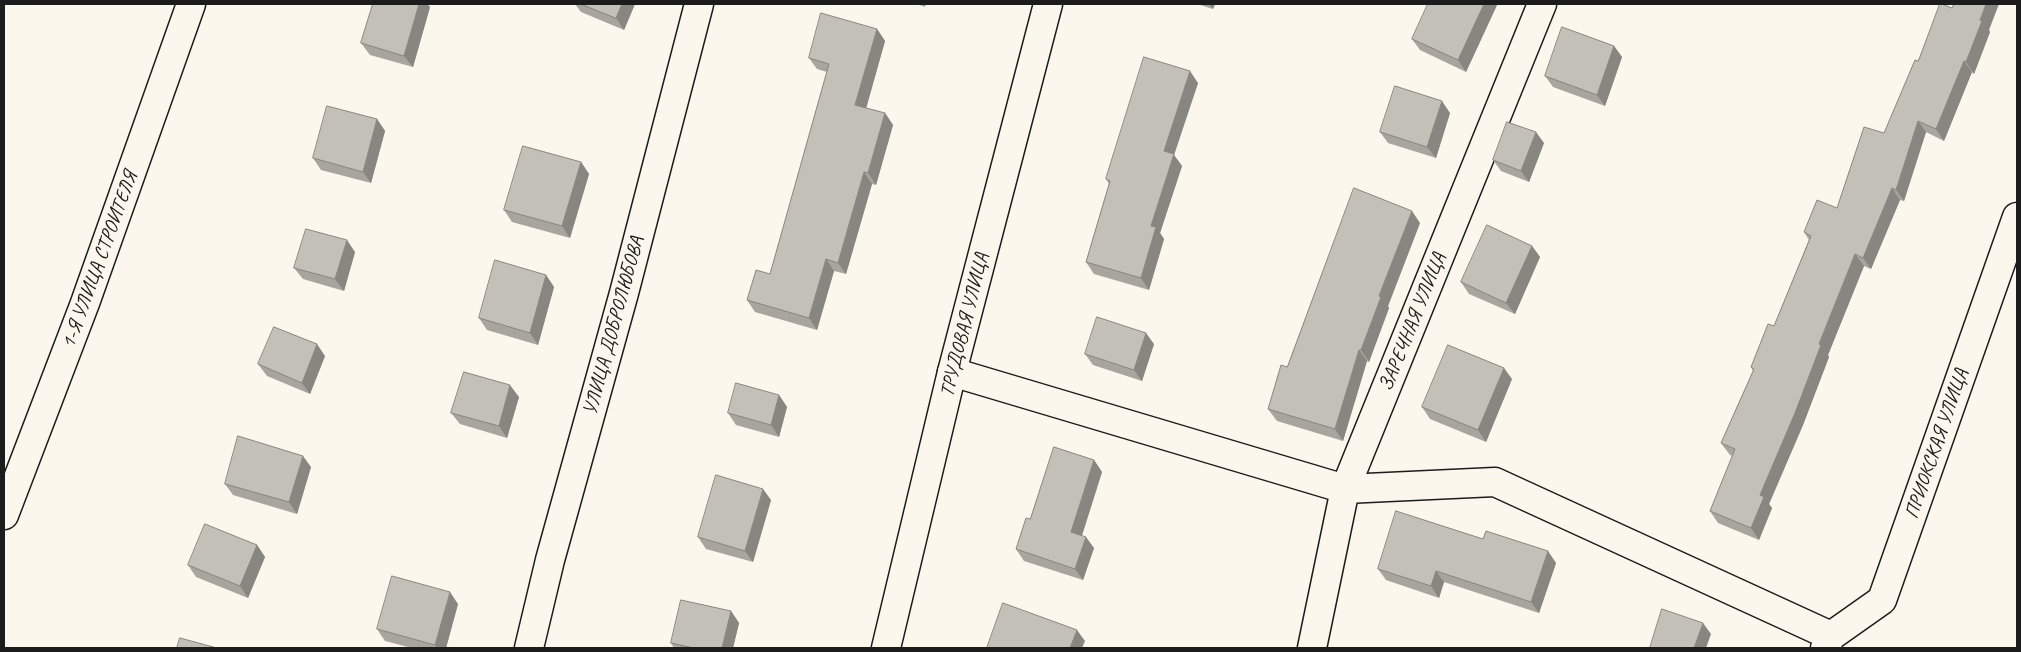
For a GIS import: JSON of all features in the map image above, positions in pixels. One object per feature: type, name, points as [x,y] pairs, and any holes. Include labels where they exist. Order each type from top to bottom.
[{"type":"street","name":"1-Я УЛИЦА СТРОИТЕЛЯ","points":[[4,515],[85,304],[191,4]]},
{"type":"street","name":"УЛИЦА ДОБРОЛЮБОВА","points":[[529,648],[550,560],[624,293],[698,4]]},
{"type":"street","name":"ТРУДОВАЯ УЛИЦА","points":[[886,648],[952,372],[1048,4]]},
{"type":"street","name":"ЗАРЕЧНАЯ УЛИЦА","points":[[1312,648],[1345,488],[1542,4]]},
{"type":"street","name":"ПРИОКСКАЯ УЛИЦА","points":[[1828,642],[1882,600],[2017,217]]},
{"type":"street","points":[[952,372],[1345,488],[1495,482],[1828,642]]},
{"type":"building","points":[[373,4],[419,4],[404,56],[361,43]]},
{"type":"building","points":[[581,4],[622,4],[616,18]]},
{"type":"building","points":[[1428,4],[1484,4],[1458,60],[1412,39]]},
{"type":"building","points":[[1940,4],[1952,8],[1954,4],[1986,4],[1980,20],[1982,21],[1966,62],[1964,61],[1936,129],[1918,121],[1896,190],[1892,188],[1863,258],[1855,254],[1819,344],[1821,345],[1795,413],[1760,495],[1764,497],[1751,528],[1710,511],[1735,449],[1721,443],[1754,369],[1751,367],[1768,324],[1774,326],[1811,236],[1804,232],[1817,200],[1837,208],[1864,127],[1884,133],[1915,60],[1918,61]]},
{"type":"building","points":[[821,13],[877,29],[855,105],[885,113],[868,173],[864,172],[838,263],[826,259],[809,318],[747,300],[756,270],[770,274],[829,64],[809,58]]},
{"type":"building","points":[[1562,27],[1614,46],[1597,95],[1545,76]]},
{"type":"building","points":[[1144,57],[1190,71],[1164,151],[1174,154],[1151,226],[1156,227],[1141,278],[1086,262],[1110,181],[1106,179]]},
{"type":"building","points":[[1395,86],[1442,101],[1427,147],[1380,132]]},
{"type":"building","points":[[327,106],[377,119],[363,172],[313,158]]},
{"type":"building","points":[[1507,122],[1536,132],[1521,171],[1493,160]]},
{"type":"building","points":[[523,146],[581,162],[562,226],[504,210]]},
{"type":"building","points":[[1354,188],[1412,211],[1379,296],[1381,297],[1361,350],[1359,350],[1335,429],[1268,409],[1281,365],[1287,367]]},
{"type":"building","points":[[1487,225],[1532,246],[1506,303],[1461,282]]},
{"type":"building","points":[[306,229],[347,240],[335,279],[294,268]]},
{"type":"building","points":[[495,260],[546,275],[530,333],[479,318]]},
{"type":"building","points":[[1097,317],[1146,333],[1134,370],[1085,354]]},
{"type":"building","points":[[274,327],[317,344],[302,383],[258,364]]},
{"type":"building","points":[[1448,345],[1504,368],[1478,430],[1422,407]]},
{"type":"building","points":[[464,372],[510,385],[499,426],[451,413]]},
{"type":"building","points":[[736,383],[779,395],[771,425],[728,413]]},
{"type":"building","points":[[238,436],[303,456],[289,502],[225,484]]},
{"type":"building","points":[[1054,447],[1094,460],[1071,532],[1086,537],[1075,569],[1016,549],[1026,518],[1030,519]]},
{"type":"building","points":[[716,475],[763,489],[745,551],[698,537]]},
{"type":"building","points":[[1396,511],[1483,539],[1486,531],[1548,551],[1531,602],[1436,571],[1431,586],[1378,569]]},
{"type":"building","points":[[205,524],[257,545],[240,586],[188,565]]},
{"type":"building","points":[[392,576],[450,592],[435,645],[377,629]]},
{"type":"building","points":[[681,600],[731,611],[722,648],[694,648],[671,643]]},
{"type":"building","points":[[1003,603],[1077,630],[1070,648],[987,648]]},
{"type":"building","points":[[1662,609],[1703,623],[1694,648],[1650,648]]},
{"type":"building","points":[[180,638],[217,648],[177,648]]}]
